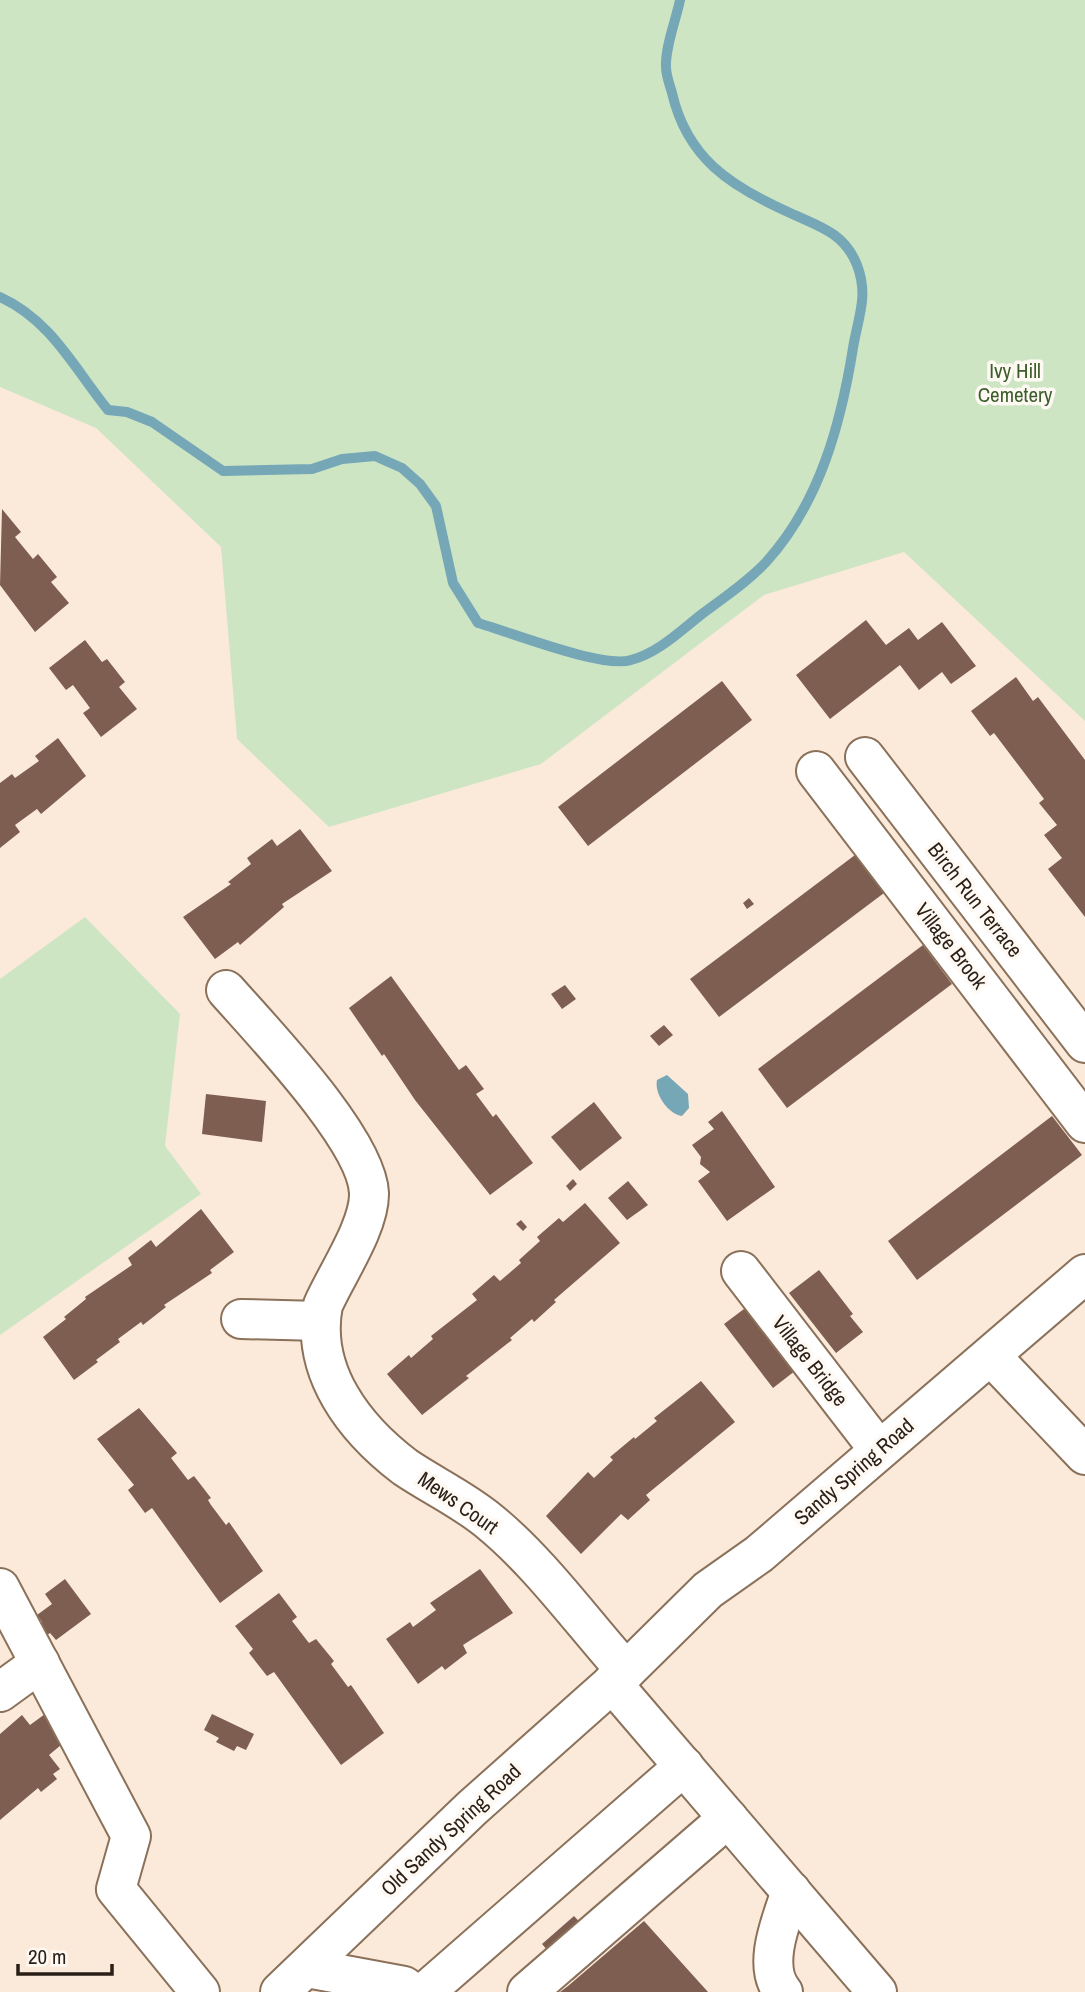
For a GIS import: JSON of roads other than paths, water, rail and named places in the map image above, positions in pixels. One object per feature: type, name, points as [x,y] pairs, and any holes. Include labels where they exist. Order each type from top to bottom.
[{"type":"street","name":"Birch Run Terrace","points":[[865,757],[1085,1043]]},
{"type":"street","name":"Village Brook","points":[[816,771],[1085,1123]]},
{"type":"street","points":[[226,990],[326,1110],[357,1154],[365,1172],[369,1194],[366,1212],[323,1305],[320,1321],[241,1319]]},
{"type":"street","name":"Village Bridge","points":[[741,1271],[879,1450]]},
{"type":"street","name":"Sandy Spring Road","points":[[619,1677],[708,1590],[760,1553],[1085,1274]]},
{"type":"street","name":"Mews Court","points":[[320,1321],[327,1367],[337,1393],[365,1433],[406,1467],[490,1522],[619,1677],[684,1766],[877,1992]]},
{"type":"street","points":[[991,1356],[1085,1454]]},
{"type":"street","points":[[0,1588],[131,1836],[116,1889],[200,1992]]},
{"type":"street","points":[[0,1692],[40,1663]]},
{"type":"street","name":"Old Sandy Spring Road","points":[[293,1980],[472,1808],[619,1677]]},
{"type":"street","points":[[425,1992],[684,1766]]},
{"type":"street","points":[[527,1992],[728,1818]]},
{"type":"street","points":[[783,1992],[778,1985],[773,1945],[791,1891]]},
{"type":"street","points":[[293,1980],[404,1986],[412,1992]]},
{"type":"water","points":[[667,1075],[688,1094],[689,1108],[682,1116],[672,1112],[660,1097],[657,1080]]},
{"type":"waterway","points":[[0,297],[34,318],[48,332],[108,410],[127,412],[152,422],[223,471],[312,469],[342,459],[375,456],[402,468],[420,484],[436,506],[453,583],[478,623],[579,655],[618,661],[641,657],[668,641],[752,575],[767,561],[801,513],[825,460],[842,405],[862,297],[857,265],[852,254],[837,237],[820,226],[748,192],[730,180],[714,167],[688,135],[679,116],[666,70],[667,51],[680,0]]},
{"type":"park label","name":"Ivy Hill Cemetery","points":[[1015,383]]}]
